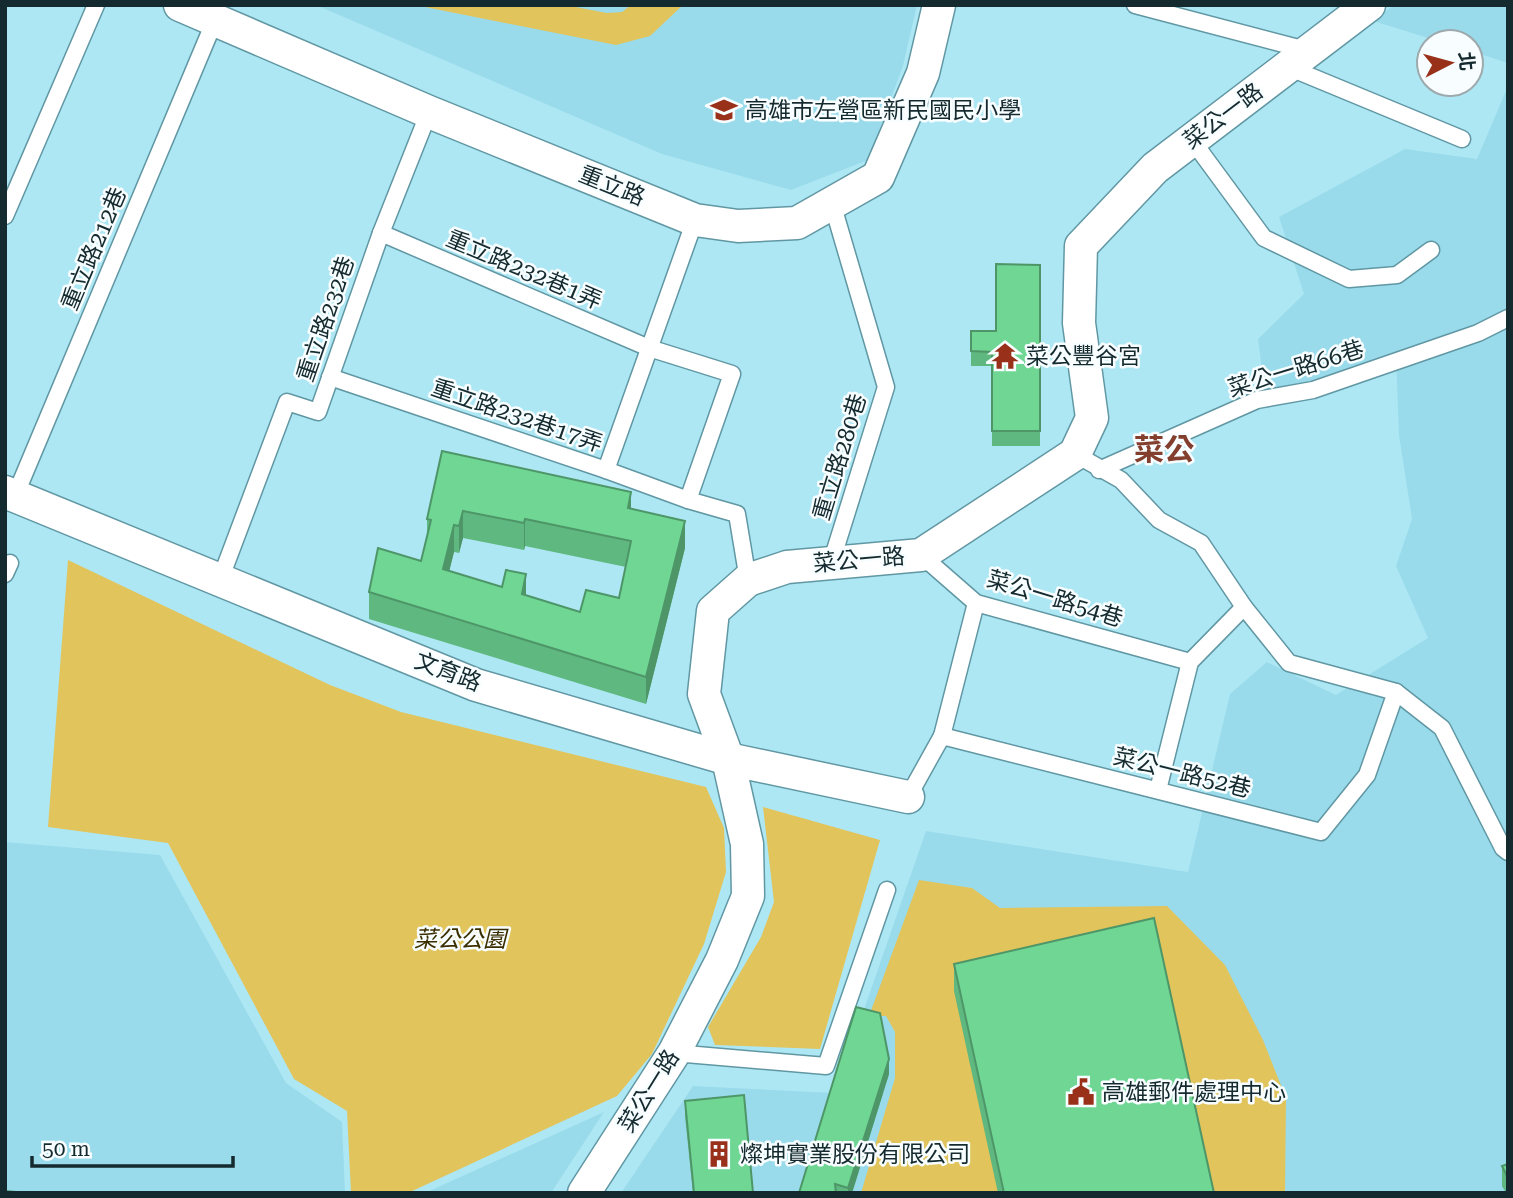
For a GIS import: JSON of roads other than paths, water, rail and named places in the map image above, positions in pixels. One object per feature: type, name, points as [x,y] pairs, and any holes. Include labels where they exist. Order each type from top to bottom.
[{"type":"street","name":"重立路","points":[[180,5],[429,112],[695,220],[738,226],[797,223],[878,177],[923,73],[939,5]]},
{"type":"street","name":"菜公一路","points":[[584,1193],[674,1053],[722,960],[748,896],[747,844],[728,759],[704,694],[713,611],[748,580],[786,567],[921,555],[1087,462],[1092,418],[1079,323],[1081,246],[1155,168],[1369,5]]},
{"type":"street","name":"文育路","points":[[10,494],[476,685],[728,759],[908,797]]},
{"type":"lane","points":[[5,216],[96,5]]},
{"type":"lane","points":[[1135,5],[1298,59],[1462,139]]},
{"type":"lane","name":"重立路212巷","points":[[10,494],[215,20]]},
{"type":"lane","name":"重立路232巷","points":[[220,580],[287,402],[318,412],[381,233],[429,112]]},
{"type":"lane","points":[[1192,140],[1264,238],[1349,279],[1397,275],[1430,250]]},
{"type":"lane","name":"重立路280巷","points":[[831,563],[886,387],[832,203]]},
{"type":"lane","points":[[606,470],[695,220]]},
{"type":"lane","name":"重立路232巷1弄","points":[[381,233],[649,348],[732,374],[688,500]]},
{"type":"lane","name":"菜公一路66巷","points":[[1087,462],[1257,400],[1313,390],[1478,333],[1508,318]]},
{"type":"lane","name":"重立路232巷17弄","points":[[330,377],[688,500],[737,514],[748,580]]},
{"type":"lane","points":[[1087,462],[1121,480],[1159,520],[1201,543],[1244,607],[1289,663],[1396,692],[1442,728],[1503,848],[1508,852]]},
{"type":"lane","name":"菜公一路54巷","points":[[921,555],[976,603],[1190,663]]},
{"type":"lane","points":[[908,797],[942,736],[976,603]]},
{"type":"lane","points":[[1158,790],[1190,663],[1244,607]]},
{"type":"lane","name":"菜公一路52巷","points":[[942,736],[1321,832],[1367,775],[1396,692]]},
{"type":"lane","points":[[674,1053],[827,1066],[887,890]]},
{"type":"place","name":"高雄市左營區新民國民小學","points":[[724,110]]},
{"type":"place","name":"菜公豐谷宮","points":[[1005,356]]},
{"type":"place","name":"高雄郵件處理中心","points":[[1081,1092]]},
{"type":"place","name":"燦坤實業股份有限公司","points":[[719,1154]]},
{"type":"district","name":"菜公","points":[[1164,449]]},
{"type":"park label","name":"菜公公園","points":[[460,939]]}]
